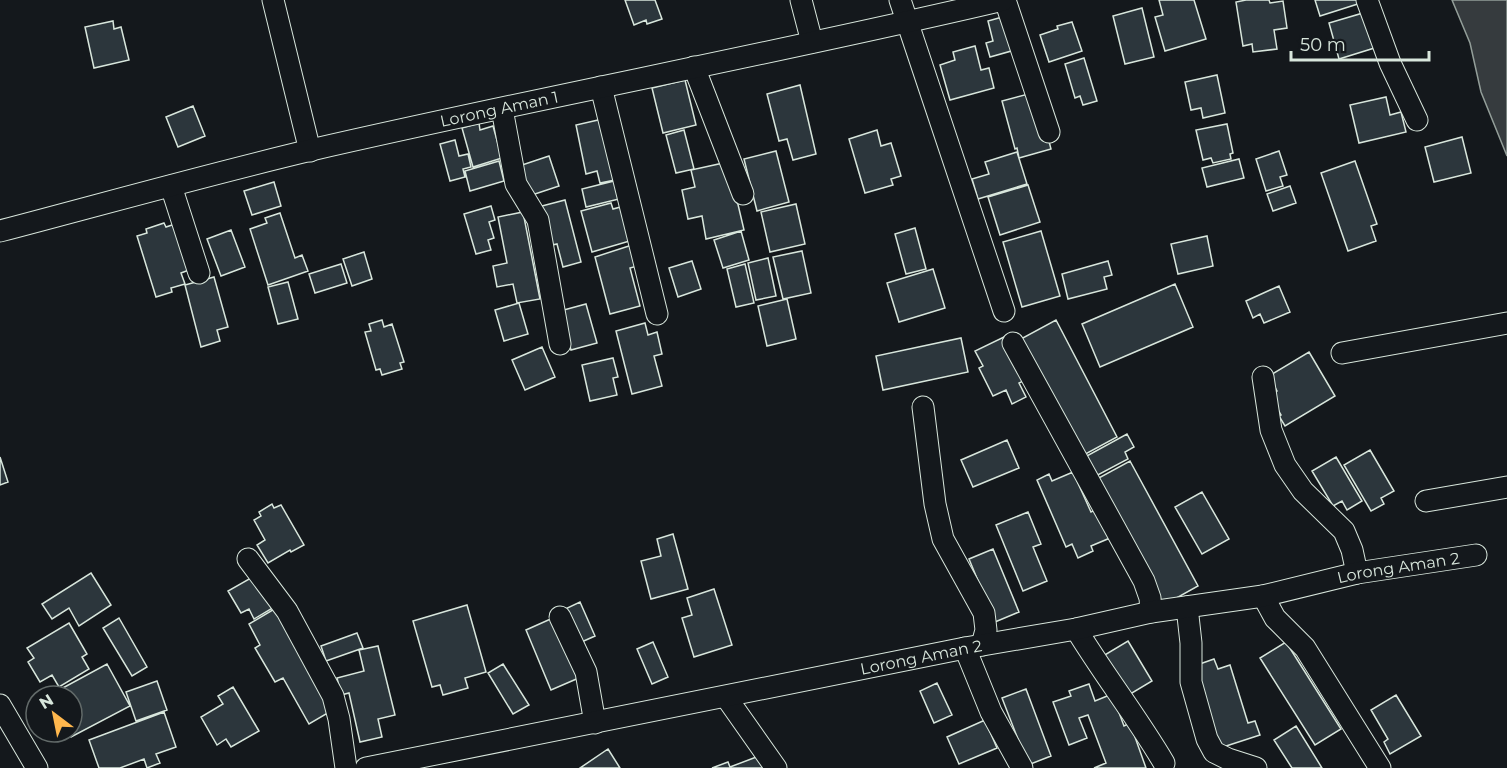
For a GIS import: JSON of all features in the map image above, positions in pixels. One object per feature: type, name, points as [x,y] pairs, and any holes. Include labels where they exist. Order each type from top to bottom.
[{"type":"street","points":[[273,0],[309,151]]},
{"type":"street","points":[[801,0],[812,42]]},
{"type":"street","points":[[900,0],[1004,311]]},
{"type":"street","points":[[1004,0],[1049,132]]},
{"type":"street","name":"Lorong Aman 1","points":[[0,231],[309,151],[908,23],[964,4],[1004,0]]},
{"type":"street","points":[[1367,0],[1390,63],[1417,120]]},
{"type":"street","points":[[694,67],[743,194]]},
{"type":"street","points":[[601,87],[657,314]]},
{"type":"street","points":[[502,109],[516,184],[538,220],[560,344]]},
{"type":"street","points":[[171,186],[199,273]]},
{"type":"street","points":[[1342,353],[1507,322]]},
{"type":"street","points":[[1013,343],[1144,581],[1150,598],[1151,612]]},
{"type":"street","points":[[1263,377],[1271,430],[1285,465],[1303,491],[1344,531],[1352,550],[1357,573]]},
{"type":"street","points":[[923,407],[934,504],[943,539],[984,613],[986,630],[974,647],[991,712],[1022,768]]},
{"type":"street","points":[[1426,501],[1507,487]]},
{"type":"street","name":"Lorong Aman 2","points":[[366,768],[389,766],[688,703],[1076,629],[1151,612],[1263,596],[1357,573],[1476,555]]},
{"type":"street","points":[[248,559],[287,611],[333,696],[339,719],[346,768]]},
{"type":"street","points":[[1263,596],[1275,618],[1305,648],[1380,768]]},
{"type":"street","points":[[1187,607],[1191,643],[1191,682],[1207,739],[1214,752],[1256,768]]},
{"type":"street","points":[[560,617],[586,672],[595,723]]},
{"type":"street","points":[[1076,629],[1164,763]]},
{"type":"street","points":[[726,697],[776,768]]},
{"type":"street","points":[[0,705],[36,768]]},
{"type":"shaded area","points":[[1452,0],[1507,0],[1507,156],[1481,92],[1470,43]]},
{"type":"building","points":[[625,0],[655,0],[662,19],[647,24],[646,20],[634,25]]},
{"type":"building","points":[[1159,0],[1194,0],[1206,39],[1165,51],[1155,17],[1163,15]]},
{"type":"building","points":[[1269,0],[1270,3],[1283,1],[1287,28],[1274,30],[1277,49],[1253,52],[1252,44],[1243,46],[1236,2]]},
{"type":"building","points":[[1315,0],[1363,0],[1364,2],[1320,16]]},
{"type":"building","points":[[1142,8],[1154,57],[1125,64],[1113,16]]},
{"type":"building","points":[[1363,13],[1384,45],[1339,59],[1329,23]]},
{"type":"building","points":[[1013,14],[1022,48],[990,57],[986,43],[993,41],[988,21]]},
{"type":"building","points":[[113,21],[114,29],[121,27],[129,60],[94,68],[85,27]]},
{"type":"building","points":[[1072,22],[1082,51],[1049,62],[1040,35],[1058,29],[1057,26]]},
{"type":"building","points":[[975,46],[981,70],[989,68],[994,88],[950,100],[940,65],[955,60],[953,52]]},
{"type":"building","points":[[1084,58],[1097,101],[1083,105],[1080,96],[1075,98],[1065,64]]},
{"type":"building","points":[[1217,75],[1225,113],[1203,118],[1201,108],[1191,110],[1185,82]]},
{"type":"building","points":[[685,80],[696,125],[663,133],[652,88]]},
{"type":"building","points":[[800,85],[816,154],[793,160],[787,139],[779,141],[767,94]]},
{"type":"building","points":[[1032,93],[1040,107],[1051,149],[1019,158],[1002,101]]},
{"type":"building","points":[[1386,97],[1390,115],[1401,112],[1406,132],[1359,143],[1350,105]]},
{"type":"building","points":[[193,106],[205,136],[178,147],[166,117]]},
{"type":"building","points":[[607,118],[620,179],[600,183],[597,171],[586,174],[576,125]]},
{"type":"building","points":[[479,123],[480,130],[493,126],[502,158],[473,167],[462,128]]},
{"type":"building","points":[[1227,124],[1233,153],[1230,154],[1231,159],[1213,163],[1211,158],[1203,160],[1196,130]]},
{"type":"building","points":[[684,130],[694,169],[676,173],[666,135]]},
{"type":"building","points":[[877,130],[881,146],[891,143],[901,176],[891,179],[893,185],[865,193],[849,139]]},
{"type":"building","points":[[1462,137],[1471,173],[1434,182],[1425,147]]},
{"type":"building","points":[[455,140],[459,156],[468,154],[471,167],[463,169],[465,177],[450,181],[440,144]]},
{"type":"building","points":[[776,151],[789,202],[757,211],[744,159]]},
{"type":"building","points":[[1279,151],[1287,175],[1280,177],[1283,186],[1266,191],[1256,159]]},
{"type":"building","points":[[1017,152],[1027,184],[978,199],[972,179],[989,174],[985,162]]},
{"type":"building","points":[[549,156],[559,186],[523,198],[522,165]]},
{"type":"building","points":[[1239,159],[1244,178],[1207,187],[1202,168]]},
{"type":"building","points":[[499,161],[504,181],[470,191],[465,171]]},
{"type":"building","points":[[1355,161],[1377,224],[1371,226],[1376,241],[1348,251],[1321,173]]},
{"type":"building","points":[[728,162],[744,230],[706,239],[702,216],[688,219],[682,190],[695,187],[691,170]]},
{"type":"building","points":[[618,180],[623,198],[586,207],[582,189]]},
{"type":"building","points":[[274,182],[281,206],[252,215],[244,191]]},
{"type":"building","points":[[1028,185],[1040,222],[1000,235],[988,197]]},
{"type":"building","points":[[1290,186],[1296,203],[1273,211],[1267,194]]},
{"type":"building","points":[[565,200],[581,262],[563,267],[557,244],[548,246],[538,207]]},
{"type":"building","points":[[611,203],[613,209],[624,206],[633,240],[592,252],[581,211]]},
{"type":"building","points":[[796,204],[805,244],[770,252],[761,212]]},
{"type":"building","points":[[491,206],[495,220],[489,222],[494,238],[488,240],[491,250],[476,254],[464,214]]},
{"type":"building","points":[[523,212],[540,299],[517,303],[513,284],[497,287],[493,266],[507,263],[498,217]]},
{"type":"building","points":[[280,213],[295,258],[302,255],[308,271],[268,285],[250,229],[267,223],[265,218]]},
{"type":"building","points":[[164,223],[166,227],[178,223],[189,270],[181,273],[185,284],[171,288],[172,292],[156,297],[137,236],[147,233],[146,229]]},
{"type":"building","points":[[915,228],[926,269],[906,274],[895,234]]},
{"type":"building","points":[[231,230],[245,267],[221,276],[207,239]]},
{"type":"building","points":[[741,231],[749,260],[723,268],[714,240]]},
{"type":"building","points":[[1041,231],[1060,296],[1022,307],[1003,242]]},
{"type":"building","points":[[1207,236],[1213,266],[1178,274],[1171,244]]},
{"type":"building","points":[[635,244],[641,265],[630,268],[640,306],[610,314],[595,257]]},
{"type":"building","points":[[802,251],[811,293],[783,299],[773,257]]},
{"type":"building","points":[[364,252],[372,279],[352,286],[343,259]]},
{"type":"building","points":[[768,258],[776,296],[756,300],[748,263]]},
{"type":"building","points":[[692,261],[701,289],[678,297],[669,268]]},
{"type":"building","points":[[1108,261],[1112,275],[1104,277],[1107,289],[1068,299],[1062,274]]},
{"type":"building","points":[[341,264],[347,283],[315,293],[309,274]]},
{"type":"building","points":[[745,264],[754,303],[736,307],[727,269]]},
{"type":"building","points":[[933,269],[945,308],[899,322],[887,283]]},
{"type":"building","points":[[214,277],[228,327],[217,330],[220,341],[201,347],[185,285]]},
{"type":"building","points":[[288,282],[298,319],[278,324],[268,287]]},
{"type":"building","points":[[1175,284],[1193,327],[1100,367],[1082,324]]},
{"type":"building","points":[[1279,286],[1290,312],[1264,323],[1260,314],[1253,318],[1246,301]]},
{"type":"building","points":[[787,299],[796,339],[767,346],[758,306]]},
{"type":"building","points":[[519,303],[528,334],[504,341],[495,310]]},
{"type":"building","points":[[586,304],[597,343],[571,350],[560,311]]},
{"type":"building","points":[[382,320],[384,327],[392,324],[404,362],[400,363],[402,369],[382,375],[380,369],[376,370],[365,332],[371,331],[369,324]]},
{"type":"building","points":[[1056,320],[1117,437],[1080,457],[1019,340]]},
{"type":"building","points":[[645,323],[648,335],[657,332],[662,354],[654,356],[662,386],[632,394],[616,331]]},
{"type":"building","points":[[1006,336],[1027,379],[1019,383],[1026,397],[1012,404],[1006,390],[993,396],[979,368],[983,366],[975,351]]},
{"type":"building","points":[[961,338],[968,372],[883,390],[876,356]]},
{"type":"building","points":[[542,347],[555,377],[525,390],[512,360]]},
{"type":"building","points":[[1309,352],[1335,396],[1285,426],[1270,396],[1277,391],[1269,376]]},
{"type":"building","points":[[613,358],[618,377],[613,378],[617,395],[590,401],[582,365]]},
{"type":"building","points":[[1127,434],[1134,447],[1125,452],[1128,459],[1094,477],[1083,458]]},
{"type":"building","points":[[1007,440],[1019,468],[973,487],[961,460]]},
{"type":"building","points":[[1370,450],[1394,491],[1381,498],[1384,504],[1371,511],[1344,465]]},
{"type":"building","points":[[0,457],[8,482],[0,485]]},
{"type":"building","points":[[1336,457],[1362,501],[1347,510],[1342,501],[1333,506],[1312,471]]},
{"type":"building","points":[[1130,461],[1198,586],[1164,605],[1095,480]]},
{"type":"building","points":[[1073,472],[1091,512],[1097,509],[1110,538],[1091,546],[1093,551],[1078,558],[1072,544],[1066,547],[1037,480],[1049,474],[1052,481]]},
{"type":"building","points":[[1202,492],[1229,539],[1202,554],[1175,507]]},
{"type":"building","points":[[272,504],[274,508],[281,505],[304,545],[268,563],[257,545],[265,540],[254,520],[261,516],[259,512]]},
{"type":"building","points":[[1028,512],[1041,544],[1033,547],[1047,581],[1023,591],[996,525]]},
{"type":"building","points":[[673,534],[688,589],[651,599],[641,561],[661,556],[657,539]]},
{"type":"building","points":[[993,549],[1019,612],[995,622],[969,559]]},
{"type":"building","points":[[91,573],[111,605],[79,626],[69,608],[52,619],[42,604]]},
{"type":"building","points":[[258,574],[276,606],[254,619],[249,609],[241,613],[228,591]]},
{"type":"building","points":[[714,589],[732,645],[694,657],[682,618],[692,615],[687,598]]},
{"type":"building","points":[[580,602],[595,636],[577,644],[563,610]]},
{"type":"building","points":[[281,605],[338,707],[309,724],[283,678],[275,682],[255,648],[260,645],[249,624]]},
{"type":"building","points":[[467,605],[486,672],[465,678],[468,688],[443,695],[440,685],[432,687],[413,621]]},
{"type":"building","points":[[555,617],[581,677],[551,690],[526,630]]},
{"type":"building","points":[[119,618],[147,667],[132,676],[103,628]]},
{"type":"building","points":[[69,623],[87,654],[82,657],[89,669],[64,684],[57,684],[52,675],[40,682],[28,662],[34,658],[27,648]]},
{"type":"building","points":[[357,633],[363,648],[326,661],[321,646]]},
{"type":"building","points":[[1128,641],[1152,681],[1127,696],[1103,656]]},
{"type":"building","points":[[653,642],[668,677],[652,684],[637,649]]},
{"type":"building","points":[[1286,642],[1341,729],[1315,745],[1260,658]]},
{"type":"building","points":[[378,646],[395,715],[378,719],[382,737],[360,742],[349,693],[341,695],[337,678],[364,671],[359,650]]},
{"type":"building","points":[[1214,659],[1218,669],[1230,665],[1248,723],[1255,721],[1260,735],[1220,748],[1194,666]]},
{"type":"building","points":[[107,664],[130,706],[84,730],[84,684],[70,684]]},
{"type":"building","points":[[503,664],[529,705],[513,714],[488,673]]},
{"type":"building","points":[[157,681],[167,710],[136,721],[126,692]]},
{"type":"building","points":[[937,683],[952,715],[934,723],[920,691]]},
{"type":"building","points":[[1089,684],[1095,701],[1112,694],[1124,726],[1130,723],[1146,768],[1094,768],[1106,763],[1088,715],[1079,718],[1087,738],[1069,745],[1053,702],[1071,696],[1069,691]]},
{"type":"building","points":[[233,687],[259,731],[231,747],[226,739],[217,745],[201,717],[223,704],[218,696]]},
{"type":"building","points":[[1026,689],[1051,756],[1028,765],[1002,698]]},
{"type":"building","points":[[1396,695],[1421,736],[1390,754],[1384,742],[1388,739],[1371,710]]},
{"type":"building","points":[[164,712],[176,747],[156,754],[160,763],[147,768],[144,759],[120,768],[99,768],[89,740]]},
{"type":"building","points":[[985,720],[997,748],[959,764],[947,737]]},
{"type":"building","points":[[1296,726],[1322,768],[1292,768],[1274,740]]},
{"type":"building","points":[[608,749],[620,768],[580,768]]},
{"type":"building","points":[[759,756],[764,768],[712,768],[728,762],[730,767]]}]
